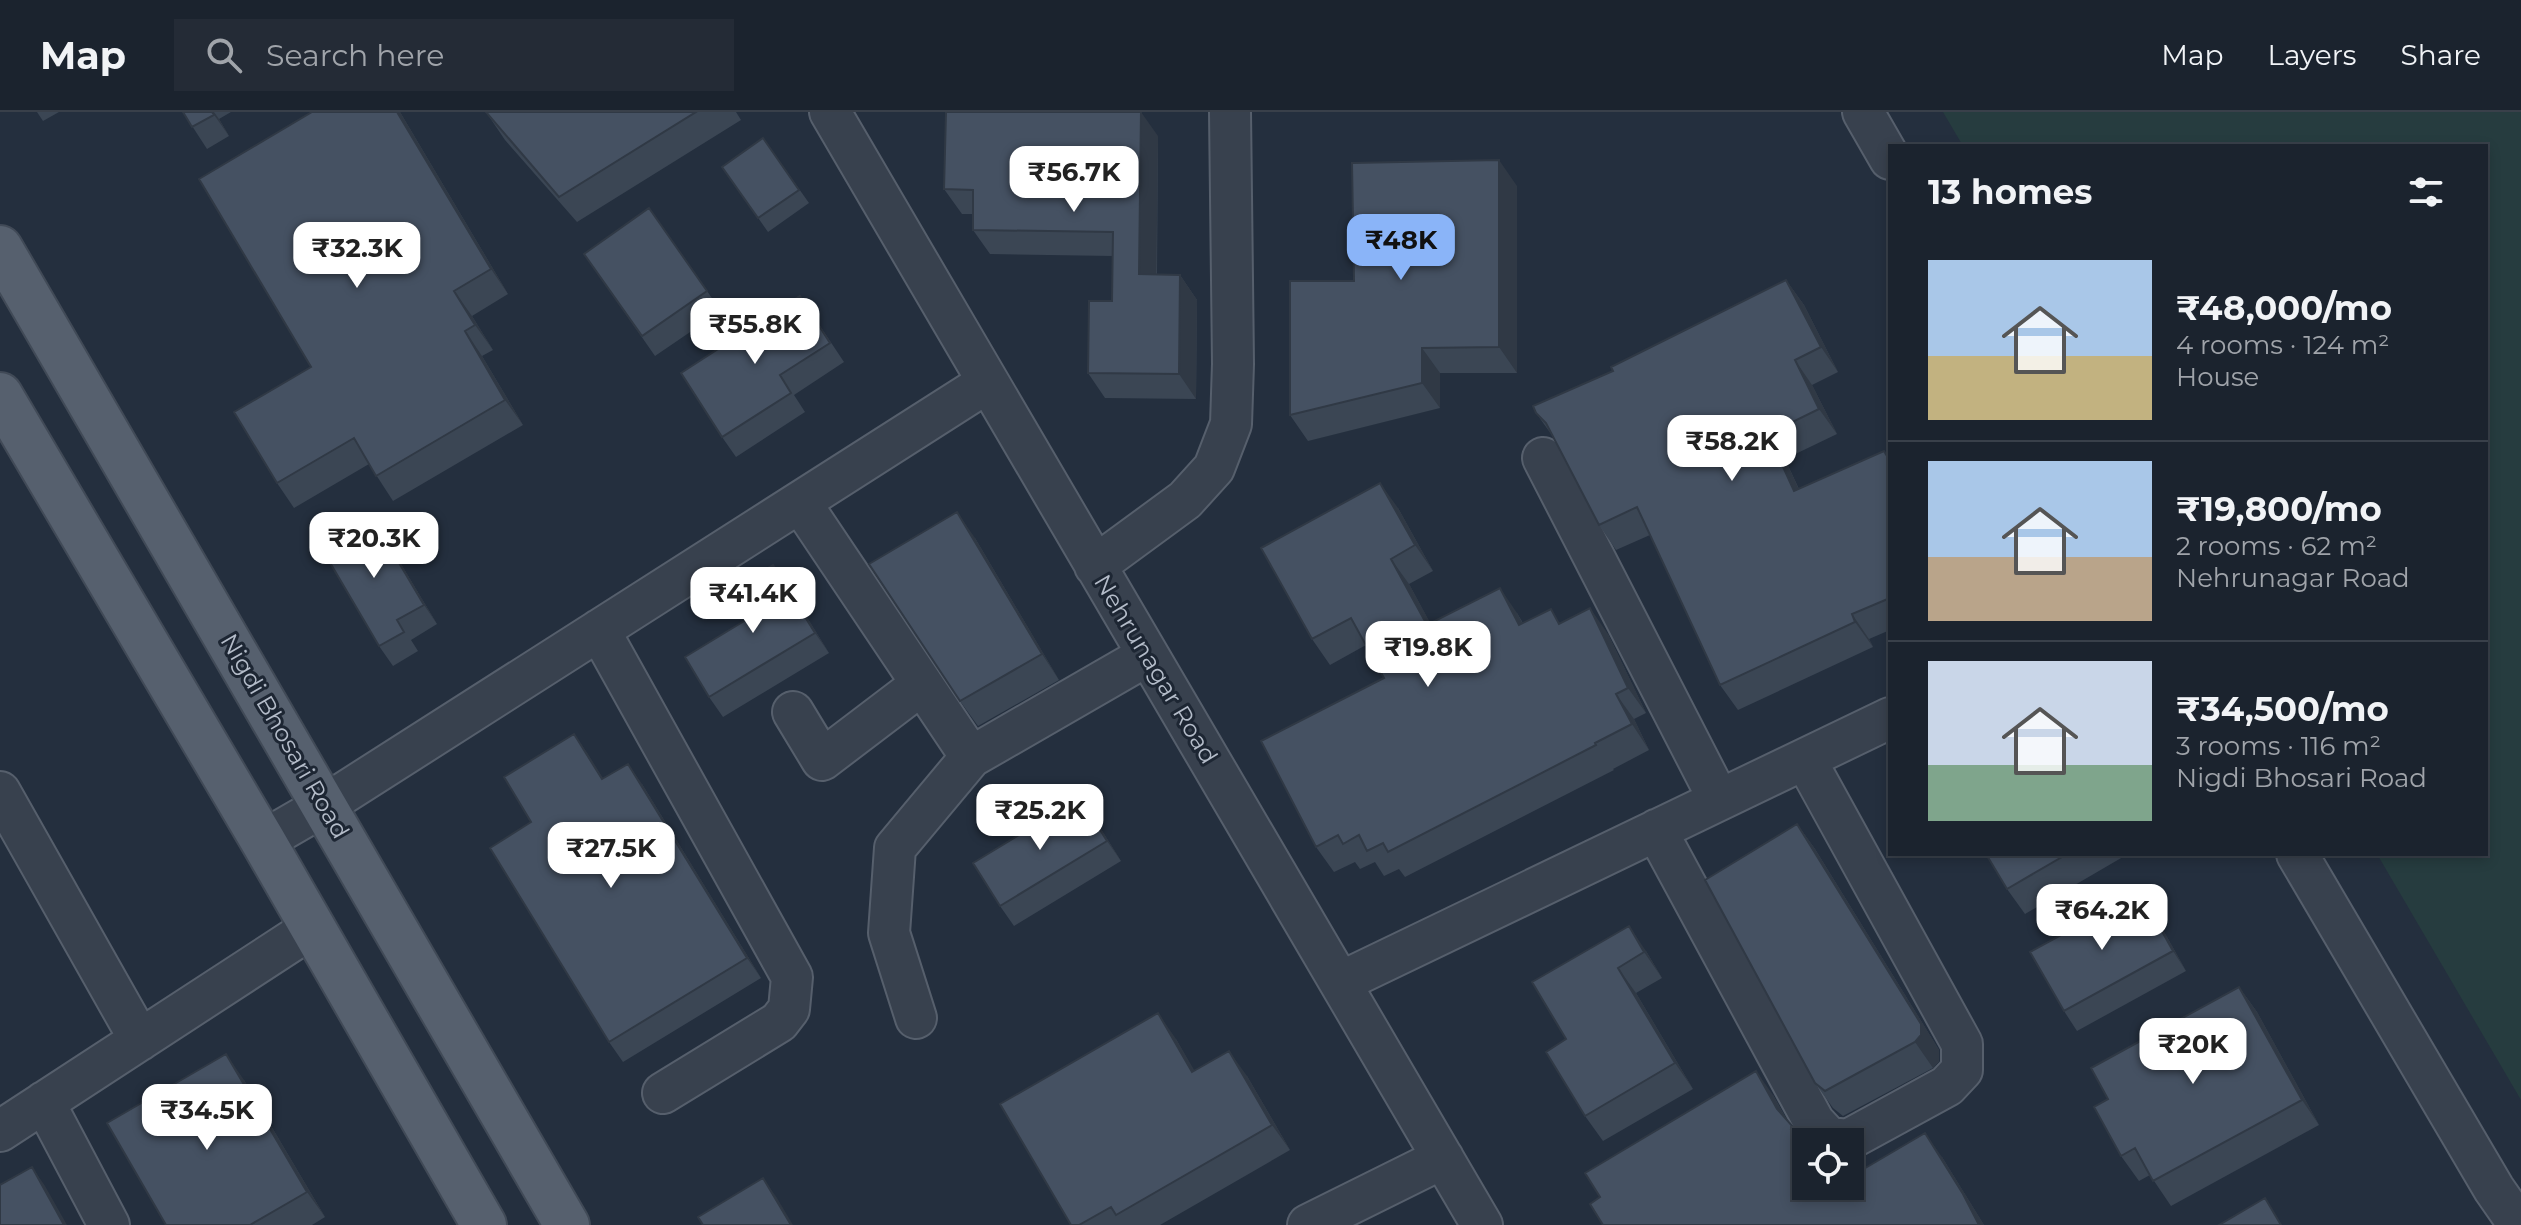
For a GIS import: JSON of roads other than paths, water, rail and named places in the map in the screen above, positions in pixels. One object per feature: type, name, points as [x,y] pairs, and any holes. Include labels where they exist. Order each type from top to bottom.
[{"type":"main road","name":"Nigdi Bhosari Road","points":[[0,248],[567,1225]]},
{"type":"main road","points":[[0,395],[263,841],[484,1225]]},
{"type":"street","name":"Nehrunagar Road","points":[[830,112],[1482,1225]]},
{"type":"street","points":[[1095,566],[1185,500],[1214,468],[1231,424],[1230,112]]},
{"type":"street","points":[[1863,112],[1888,156]]},
{"type":"street","points":[[263,841],[325,805],[988,382]]},
{"type":"street","points":[[1543,458],[1719,800]]},
{"type":"street","points":[[800,502],[971,757]]},
{"type":"street","points":[[599,630],[792,977],[789,1009],[779,1022],[663,1093]]},
{"type":"street","points":[[916,1018],[889,933],[895,848],[971,757],[1148,655]]},
{"type":"street","points":[[793,712],[822,760],[922,684]]},
{"type":"street","points":[[1341,982],[1888,719]]},
{"type":"street","points":[[1656,830],[1814,1122],[1829,1138],[1848,1140],[1947,1086],[1962,1070],[1962,1044],[1805,759]]},
{"type":"street","points":[[0,792],[140,1040]]},
{"type":"street","points":[[2298,856],[2494,1189],[2519,1225]]},
{"type":"street","points":[[0,1131],[313,927]]},
{"type":"street","points":[[44,1102],[109,1225]]},
{"type":"street","points":[[1308,1225],[1443,1158]]}]
